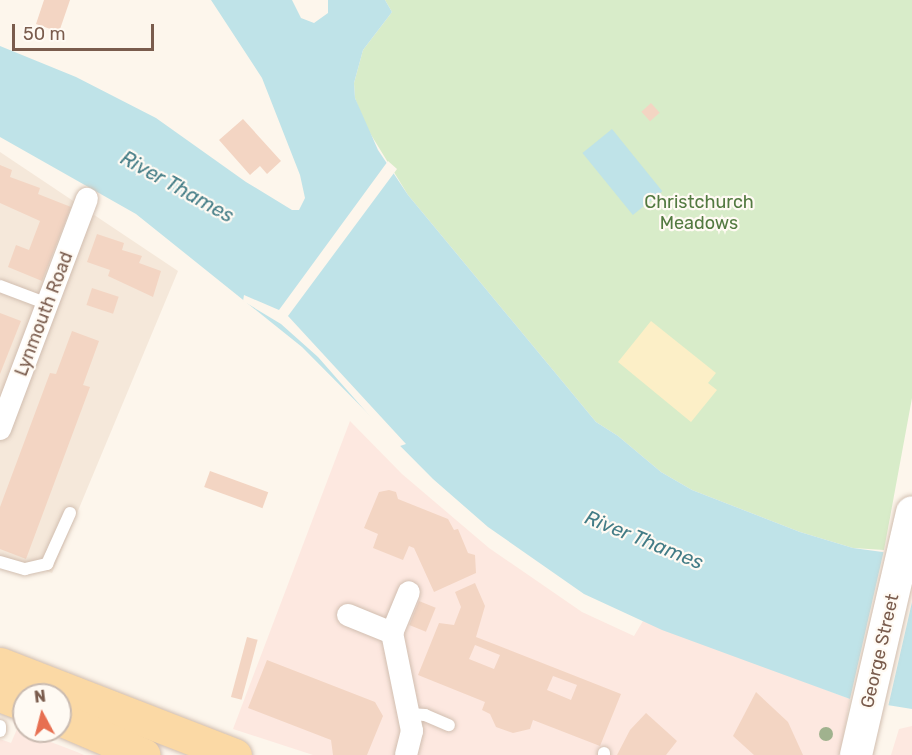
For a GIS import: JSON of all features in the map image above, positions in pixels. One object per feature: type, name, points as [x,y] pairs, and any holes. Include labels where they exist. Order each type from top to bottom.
[{"type":"main road","name":"George Street","points":[[856,755],[912,512]]},
{"type":"main road","points":[[0,664],[235,755]]},
{"type":"main road","points":[[72,723],[144,755]]},
{"type":"street","name":"Lynmouth Road","points":[[0,429],[87,199]]},
{"type":"street","points":[[406,755],[412,731],[392,633],[409,592]]},
{"type":"street","points":[[348,615],[392,633]]},
{"type":"lane","points":[[0,286],[48,304]]},
{"type":"lane","points":[[0,562],[25,569],[47,564],[70,513]]},
{"type":"lane","points":[[410,714],[425,715],[450,725]]},
{"type":"shaded area","points":[[0,152],[178,271],[52,573],[0,556]]},
{"type":"shaded area","points":[[350,421],[402,474],[489,548],[582,612],[634,636],[643,621],[850,699],[840,755],[313,755],[233,729]]},
{"type":"shaded area","points":[[912,726],[912,755],[891,755],[899,729]]},
{"type":"shaded area","points":[[0,739],[11,743],[12,741],[12,743],[53,743],[84,755],[0,755]]},
{"type":"green space","name":"Christchurch Meadows","points":[[385,0],[912,0],[912,398],[884,550],[853,548],[800,532],[692,490],[661,472],[618,436],[596,422],[408,195],[365,125],[355,98],[354,83],[363,50],[392,12]]},
{"type":"sand","points":[[651,321],[716,373],[708,383],[717,390],[691,422],[618,362]]},
{"type":"water","name":"River Thames","points":[[211,0],[292,0],[301,18],[314,23],[328,13],[328,0],[385,0],[392,12],[363,50],[354,83],[355,98],[378,150],[408,195],[596,422],[618,436],[661,472],[692,490],[800,532],[853,548],[912,556],[912,709],[850,699],[662,630],[584,594],[488,527],[433,479],[302,347],[136,214],[0,137],[0,46],[76,77],[156,118],[246,182],[292,210],[299,210],[305,198],[300,175],[262,78]]},
{"type":"water","points":[[612,129],[662,191],[633,215],[582,153]]},
{"type":"pier","points":[[388,161],[397,169],[288,316],[406,444],[397,447],[318,357],[281,324],[243,301],[244,295],[279,310]]},
{"type":"pier","points":[[884,550],[912,556],[912,602],[888,707],[850,699]]},
{"type":"building","points":[[44,0],[70,0],[59,32],[36,24]]},
{"type":"building","points":[[651,103],[660,113],[650,121],[641,112]]},
{"type":"building","points":[[243,119],[281,161],[267,174],[260,166],[250,175],[219,140]]},
{"type":"building","points":[[0,165],[12,170],[10,177],[40,188],[38,194],[71,207],[42,281],[8,267],[16,245],[29,250],[40,221],[0,203]]},
{"type":"building","points":[[97,234],[124,243],[122,250],[142,256],[139,263],[161,271],[153,297],[108,276],[110,270],[87,262]]},
{"type":"building","points":[[92,288],[119,297],[113,314],[86,305]]},
{"type":"building","points":[[0,313],[21,321],[0,374]]},
{"type":"building","points":[[72,331],[99,341],[83,385],[90,387],[26,559],[0,549],[0,507],[50,373],[56,374]]},
{"type":"building","points":[[210,471],[268,492],[262,508],[204,487]]},
{"type":"building","points":[[389,490],[396,492],[398,499],[448,519],[454,530],[458,529],[468,553],[475,555],[476,573],[434,592],[414,548],[409,546],[403,560],[373,548],[378,534],[364,528],[379,492]]},
{"type":"building","points":[[475,583],[485,606],[476,637],[621,694],[600,746],[533,720],[530,729],[513,733],[496,727],[490,714],[482,710],[485,702],[418,675],[439,623],[454,625],[461,607],[455,592]],"holes":[[[475,645],[500,655],[494,669],[469,659]],[[553,676],[577,685],[571,700],[547,690]]]},
{"type":"building","points":[[419,601],[436,608],[426,632],[409,625]]},
{"type":"building","points":[[247,637],[258,640],[242,700],[231,697]]},
{"type":"building","points":[[267,660],[375,702],[383,716],[367,755],[333,755],[331,740],[248,708]]},
{"type":"building","points":[[756,692],[788,722],[803,755],[754,755],[733,736]]},
{"type":"building","points":[[646,713],[677,741],[666,755],[617,755],[630,730]]}]
